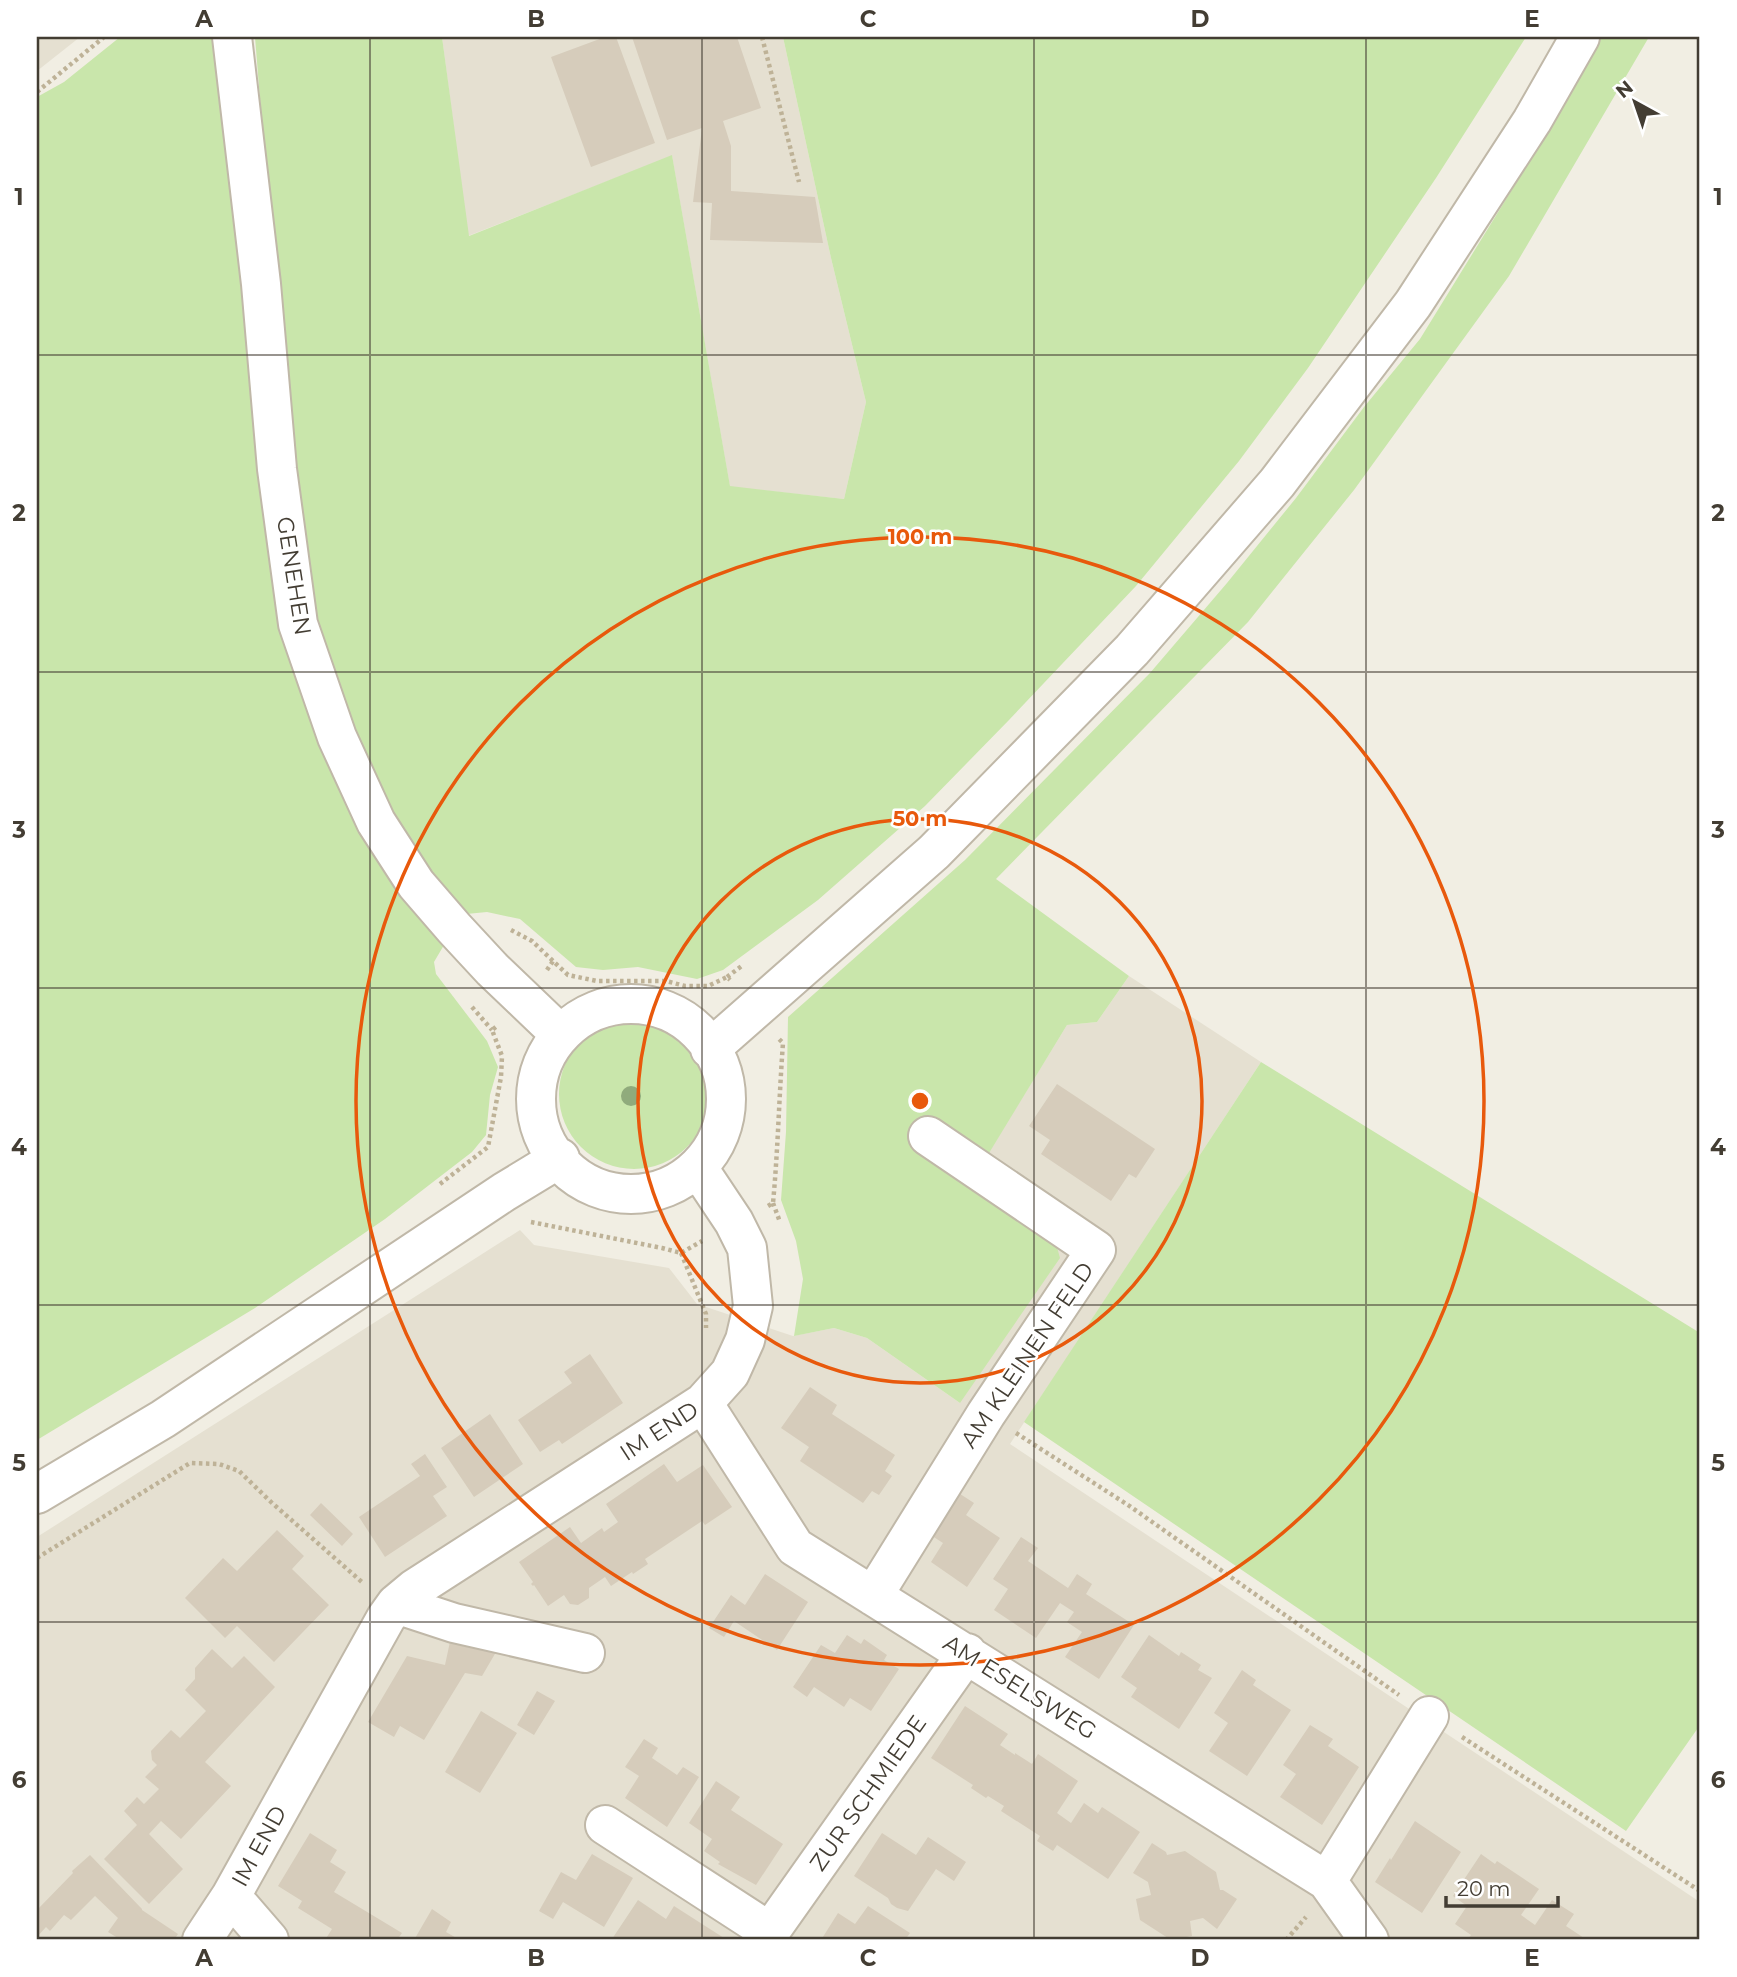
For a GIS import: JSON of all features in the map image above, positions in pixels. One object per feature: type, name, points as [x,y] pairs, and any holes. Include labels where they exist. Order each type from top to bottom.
[{"type":"street","name":"GENEHEN","points":[[232,37],[261,284],[277,469],[298,624],[337,737],[376,822],[416,884],[492,969],[560,1034]]},
{"type":"street","points":[[710,1049],[934,852],[1132,650],[1277,484],[1413,304],[1532,121],[1580,37]]},
{"type":"street","points":[[612,1004],[653,1006],[672,1013],[688,1024],[710,1049],[719,1064],[726,1087],[726,1111],[720,1134],[709,1156],[698,1168],[667,1188],[638,1195],[608,1191],[580,1178],[560,1158],[542,1130],[536,1105],[538,1080],[546,1055],[560,1034],[575,1020],[593,1010],[612,1004]]},
{"type":"street","name":"AM KLEINEN FELD","points":[[873,1596],[986,1414],[1096,1250],[928,1136]]},
{"type":"street","points":[[37,1494],[163,1419],[504,1192],[560,1158]]},
{"type":"street","name":"IM END","points":[[202,1940],[231,1896],[396,1604],[414,1589],[703,1403],[730,1373],[746,1340],[753,1306],[747,1248],[734,1222],[698,1168]]},
{"type":"street","name":"AM ESELSWEG","points":[[703,1403],[795,1547],[1327,1881],[1369,1940]]},
{"type":"street","points":[[396,1604],[454,1623],[585,1653]]},
{"type":"street","name":"ZUR SCHMIEDE","points":[[605,1825],[767,1936],[967,1653]]},
{"type":"street","points":[[1327,1881],[1429,1716]]},
{"type":"street","points":[[231,1896],[269,1940]]},
{"type":"path","points":[[37,92],[104,37]]},
{"type":"path","points":[[762,37],[799,182]]},
{"type":"path","points":[[727,977],[783,1043],[773,1203],[681,1253],[522,1221],[479,1155],[488,1147],[501,1077],[502,1056],[492,1030],[524,1000],[553,961],[568,975],[597,981],[666,981],[685,986],[708,986],[727,977],[748,961]]},
{"type":"path","points":[[681,1253],[706,1314],[705,1336]]},
{"type":"path","points":[[986,1414],[1128,1505],[1429,1716],[1700,1891]]},
{"type":"path","points":[[37,1558],[190,1463],[219,1464],[239,1471],[378,1596],[396,1604]]},
{"type":"shaded area","points":[[37,37],[80,37],[37,71]]},
{"type":"shaded area","points":[[442,37],[783,37],[831,258],[866,402],[844,499],[730,487],[672,156],[468,236]]},
{"type":"shaded area","points":[[1129,976],[1261,1062],[1010,1444],[1700,1902],[1700,1940],[37,1940],[37,1537],[520,1230],[534,1245],[669,1268],[697,1304],[793,1336],[834,1328],[867,1338],[960,1403],[986,1157],[1067,1025],[1097,1022]]},
{"type":"green space","points":[[120,37],[220,37],[276,588],[444,945],[434,962],[436,974],[487,1041],[498,1067],[490,1095],[486,1135],[472,1152],[385,1219],[255,1308],[37,1440],[37,97],[64,82]]},
{"type":"green space","points":[[255,37],[442,37],[469,236],[672,155],[730,486],[844,499],[866,402],[831,258],[783,37],[1526,37],[1436,178],[1308,368],[1239,461],[1136,586],[925,806],[818,900],[723,970],[697,979],[638,967],[603,970],[576,967],[520,919],[487,912],[456,915],[392,814],[362,755],[306,597],[281,359]]},
{"type":"green space","points":[[1602,37],[1649,37],[1509,276],[1354,490],[1248,622],[996,879],[1129,976],[1097,1022],[1067,1025],[986,1158],[1053,1233],[1060,1258],[960,1403],[867,1338],[834,1328],[794,1336],[803,1279],[796,1241],[781,1200],[786,1132],[788,1017],[965,860],[1150,673],[1227,583],[1420,339],[1559,113]]},
{"type":"green space","points":[[634,1019],[663,1025],[676,1031],[687,1041],[697,1052],[703,1065],[709,1094],[703,1123],[697,1136],[687,1147],[676,1157],[663,1163],[634,1169],[605,1163],[592,1157],[581,1147],[571,1136],[565,1123],[559,1094],[565,1065],[571,1052],[581,1041],[592,1031],[605,1025]]},
{"type":"green space","points":[[1261,1062],[1700,1333],[1700,1725],[1626,1831],[1024,1422]]},
{"type":"building","points":[[605,37],[616,37],[655,143],[591,167],[551,57]]},
{"type":"building","points":[[632,37],[737,37],[761,108],[723,121],[731,146],[731,191],[815,197],[823,243],[710,240],[712,203],[693,202],[702,128],[667,140]]},
{"type":"building","points":[[1057,1084],[1155,1149],[1136,1178],[1129,1174],[1111,1201],[1041,1154],[1050,1140],[1029,1126]]},
{"type":"building","points":[[590,1354],[623,1403],[562,1444],[559,1440],[540,1452],[518,1420],[572,1383],[564,1372]]},
{"type":"building","points":[[810,1387],[837,1405],[832,1414],[895,1455],[885,1471],[892,1476],[879,1495],[872,1491],[863,1503],[800,1461],[809,1447],[781,1428]]},
{"type":"building","points":[[490,1414],[523,1464],[474,1497],[441,1448]]},
{"type":"building","points":[[425,1454],[447,1487],[433,1496],[447,1516],[385,1557],[359,1517],[420,1476],[411,1464]]},
{"type":"building","points":[[664,1464],[677,1482],[703,1465],[732,1507],[705,1525],[702,1521],[645,1559],[648,1564],[633,1574],[632,1572],[611,1586],[605,1577],[589,1588],[589,1598],[578,1605],[570,1604],[564,1595],[548,1606],[519,1562],[570,1527],[581,1543],[602,1528],[604,1532],[618,1522],[606,1504]]},
{"type":"building","points":[[954,1490],[974,1503],[966,1515],[1000,1538],[967,1587],[931,1562],[943,1543],[926,1532]]},
{"type":"building","points":[[321,1503],[353,1534],[342,1546],[310,1515]]},
{"type":"building","points":[[277,1530],[304,1556],[292,1569],[329,1605],[274,1662],[237,1626],[225,1638],[185,1598],[223,1558],[237,1571]]},
{"type":"building","points":[[1021,1537],[1038,1548],[1028,1561],[1068,1588],[1077,1574],[1092,1584],[1086,1594],[1134,1625],[1099,1679],[1065,1657],[1082,1632],[1067,1622],[1074,1612],[1060,1603],[1036,1638],[994,1610],[1008,1589],[993,1579]]},
{"type":"building","points":[[765,1574],[808,1602],[777,1650],[734,1621],[724,1637],[709,1628],[731,1595],[745,1605]]},
{"type":"building","points":[[847,1635],[861,1644],[864,1639],[887,1655],[884,1660],[899,1669],[871,1711],[850,1698],[844,1707],[814,1687],[807,1697],[793,1687],[821,1645],[835,1653]]},
{"type":"building","points":[[1149,1635],[1179,1656],[1181,1652],[1201,1665],[1198,1670],[1212,1678],[1179,1729],[1131,1697],[1137,1688],[1121,1677]]},
{"type":"building","points":[[451,1637],[499,1647],[482,1676],[465,1673],[424,1740],[400,1726],[394,1737],[368,1722],[407,1656],[445,1665]]},
{"type":"building","points":[[212,1649],[232,1668],[244,1656],[275,1687],[205,1762],[231,1786],[181,1839],[161,1821],[149,1834],[183,1869],[149,1904],[104,1859],[137,1825],[124,1811],[137,1797],[144,1804],[159,1789],[145,1777],[157,1765],[152,1760],[151,1751],[171,1730],[180,1738],[206,1711],[185,1690],[195,1679],[195,1668]]},
{"type":"building","points":[[1242,1670],[1256,1680],[1253,1685],[1291,1710],[1247,1776],[1209,1751],[1228,1723],[1214,1713]]},
{"type":"building","points":[[537,1691],[555,1701],[534,1735],[517,1725]]},
{"type":"building","points":[[965,1706],[1008,1734],[1000,1745],[1015,1755],[1032,1764],[1038,1754],[1078,1781],[1057,1813],[1071,1823],[1084,1803],[1098,1813],[1102,1807],[1140,1832],[1108,1879],[1057,1845],[1053,1851],[1037,1841],[1040,1836],[1001,1811],[1004,1806],[988,1796],[986,1798],[971,1788],[973,1785],[931,1758]]},
{"type":"building","points":[[481,1711],[517,1733],[480,1793],[445,1772]]},
{"type":"building","points":[[1310,1725],[1333,1739],[1328,1746],[1359,1767],[1322,1825],[1280,1797],[1296,1774],[1283,1765]]},
{"type":"building","points":[[644,1739],[658,1748],[652,1758],[677,1775],[683,1767],[699,1777],[667,1827],[625,1798],[639,1776],[625,1767]]},
{"type":"building","points":[[716,1781],[740,1797],[731,1810],[783,1844],[756,1885],[718,1864],[720,1862],[704,1851],[712,1839],[689,1823]]},
{"type":"building","points":[[1415,1821],[1461,1852],[1422,1913],[1375,1882]]},
{"type":"building","points":[[310,1833],[337,1850],[330,1862],[346,1872],[334,1892],[402,1933],[397,1940],[325,1940],[332,1929],[298,1908],[302,1901],[278,1886]]},
{"type":"building","points":[[882,1833],[916,1855],[928,1837],[966,1862],[954,1881],[936,1869],[908,1911],[897,1908],[888,1898],[854,1876]]},
{"type":"building","points":[[1152,1843],[1167,1855],[1185,1851],[1216,1872],[1220,1890],[1237,1899],[1217,1929],[1203,1918],[1190,1921],[1192,1936],[1171,1940],[1140,1920],[1136,1899],[1151,1895],[1148,1882],[1133,1873]]},
{"type":"building","points":[[592,1854],[633,1878],[604,1927],[563,1902],[553,1919],[539,1911],[561,1872],[576,1880]]},
{"type":"building","points":[[1481,1854],[1495,1864],[1497,1861],[1539,1889],[1521,1915],[1535,1925],[1552,1900],[1574,1914],[1566,1926],[1587,1940],[1467,1940],[1471,1935],[1455,1924],[1467,1906],[1453,1896]]},
{"type":"building","points":[[90,1855],[142,1910],[178,1934],[174,1940],[121,1940],[108,1932],[118,1918],[95,1896],[71,1920],[64,1915],[50,1931],[46,1927],[37,1937],[37,1910]]},
{"type":"building","points":[[638,1900],[666,1919],[674,1906],[724,1938],[612,1939]]},
{"type":"building","points":[[868,1906],[910,1933],[905,1940],[821,1940],[838,1913],[855,1924]]},
{"type":"building","points":[[432,1909],[451,1922],[446,1932],[460,1940],[414,1940]]}]
